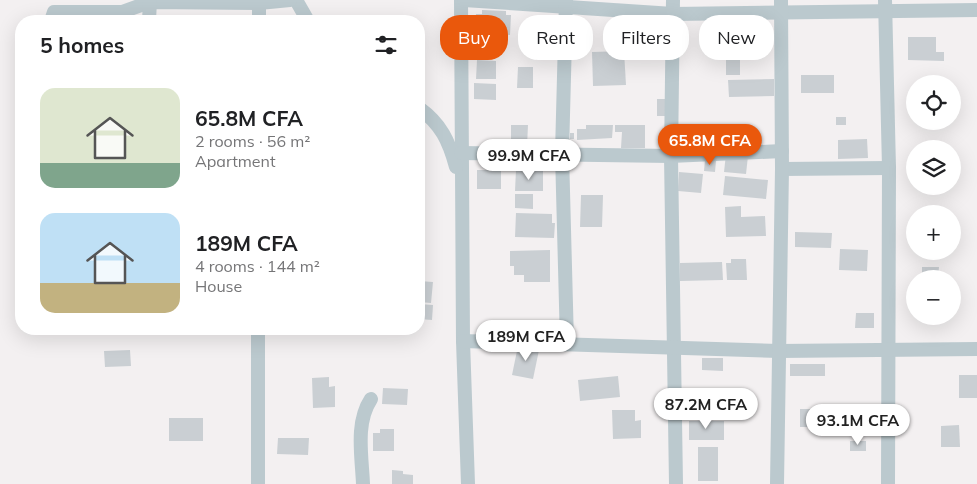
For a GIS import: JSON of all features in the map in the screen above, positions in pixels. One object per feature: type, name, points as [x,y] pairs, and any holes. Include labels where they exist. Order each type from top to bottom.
[{"type":"street","points":[[53,15],[54,12],[122,12],[150,1],[290,0]]},
{"type":"street","points":[[296,0],[305,15]]},
{"type":"street","points":[[468,484],[463,341],[461,185],[463,0],[673,7],[884,6],[977,10]]},
{"type":"street","points":[[150,1],[150,15]]},
{"type":"street","points":[[259,1],[259,15]]},
{"type":"street","points":[[566,3],[562,153],[567,343]]},
{"type":"street","points":[[778,484],[778,351],[782,169],[781,6]]},
{"type":"street","points":[[884,6],[889,168],[890,349],[888,484]]},
{"type":"street","points":[[673,7],[671,156],[676,484]]},
{"type":"street","points":[[425,112],[449,141],[461,185]]},
{"type":"street","points":[[461,153],[671,156],[782,151]]},
{"type":"street","points":[[782,169],[889,168]]},
{"type":"street","points":[[258,335],[258,484]]},
{"type":"street","points":[[463,341],[778,351],[977,349]]},
{"type":"street","points":[[363,484],[362,422],[365,408],[371,399]]},
{"type":"building","points":[[482,10],[506,11],[506,15],[476,15],[482,14]]},
{"type":"building","points":[[508,15],[511,15],[510,35],[508,35]]},
{"type":"building","points":[[908,37],[936,37],[936,52],[944,52],[944,61],[908,60]]},
{"type":"building","points":[[593,52],[603,52],[603,60],[625,60],[626,85],[593,86]]},
{"type":"building","points":[[477,60],[496,61],[496,79],[476,79]]},
{"type":"building","points":[[726,60],[740,60],[740,75],[726,75]]},
{"type":"building","points":[[518,67],[533,67],[533,88],[517,88]]},
{"type":"building","points":[[801,75],[834,75],[834,93],[801,93]]},
{"type":"building","points":[[774,79],[774,96],[729,97],[728,80]]},
{"type":"building","points":[[474,83],[496,84],[496,100],[474,99]]},
{"type":"building","points":[[657,99],[665,99],[665,116],[657,116]]},
{"type":"building","points":[[836,117],[846,117],[846,125],[836,125]]},
{"type":"building","points":[[511,125],[528,125],[527,146],[511,146]]},
{"type":"building","points":[[586,125],[613,125],[612,138],[577,140],[577,129],[586,129]]},
{"type":"building","points":[[615,125],[645,125],[645,148],[621,148],[622,132],[615,132]]},
{"type":"building","points":[[570,133],[574,133],[574,139],[570,139]]},
{"type":"building","points":[[867,139],[868,158],[838,159],[838,140]]},
{"type":"building","points":[[726,154],[748,156],[746,174],[724,172]]},
{"type":"building","points":[[705,160],[716,161],[715,172],[704,171]]},
{"type":"building","points":[[477,170],[501,170],[501,189],[477,189]]},
{"type":"building","points":[[516,170],[543,171],[543,191],[515,191]]},
{"type":"building","points":[[679,172],[703,174],[701,193],[678,191]]},
{"type":"building","points":[[725,176],[768,180],[766,199],[723,195]]},
{"type":"building","points":[[515,194],[533,194],[533,209],[515,208]]},
{"type":"building","points":[[581,195],[603,195],[602,227],[580,227]]},
{"type":"building","points":[[741,206],[741,217],[765,216],[766,236],[726,237],[725,207]]},
{"type":"building","points":[[516,213],[552,214],[552,223],[555,223],[554,238],[515,237]]},
{"type":"building","points":[[795,232],[832,233],[831,248],[795,247]]},
{"type":"building","points":[[840,249],[868,250],[867,271],[839,270]]},
{"type":"building","points":[[550,250],[550,282],[524,282],[524,275],[514,275],[514,266],[510,266],[510,251]]},
{"type":"building","points":[[731,259],[746,259],[747,280],[727,280],[726,263],[731,263]]},
{"type":"building","points":[[722,262],[723,280],[680,281],[680,263]]},
{"type":"building","points":[[922,267],[939,267],[939,270],[922,270]]},
{"type":"building","points":[[425,281],[433,282],[431,303],[425,302]]},
{"type":"building","points":[[425,304],[433,305],[432,320],[425,319]]},
{"type":"building","points":[[856,313],[874,313],[874,328],[855,328]]},
{"type":"building","points":[[518,346],[539,350],[533,379],[512,375]]},
{"type":"building","points":[[130,350],[131,366],[105,367],[104,351]]},
{"type":"building","points":[[702,358],[723,358],[723,371],[702,370]]},
{"type":"building","points":[[790,364],[825,364],[825,376],[790,376]]},
{"type":"building","points":[[959,375],[977,375],[977,398],[959,398]]},
{"type":"building","points":[[618,376],[620,397],[580,401],[578,380]]},
{"type":"building","points":[[329,377],[329,387],[335,386],[335,407],[313,408],[312,378]]},
{"type":"building","points":[[383,388],[408,389],[407,405],[382,404]]},
{"type":"building","points":[[800,409],[820,409],[820,427],[800,427]]},
{"type":"building","points":[[612,410],[635,410],[635,421],[641,420],[641,438],[613,439]]},
{"type":"building","points":[[169,418],[203,418],[203,441],[169,441]]},
{"type":"building","points":[[689,421],[724,421],[724,440],[689,440]]},
{"type":"building","points":[[959,425],[960,447],[941,447],[941,426]]},
{"type":"building","points":[[380,429],[394,429],[394,451],[373,451],[373,433],[380,433]]},
{"type":"building","points":[[278,438],[309,438],[308,455],[277,454]]},
{"type":"building","points":[[850,441],[866,441],[866,451],[850,451]]},
{"type":"building","points":[[698,447],[718,447],[718,481],[698,481]]},
{"type":"building","points":[[392,470],[403,471],[403,474],[413,475],[413,484],[392,484]]}]
